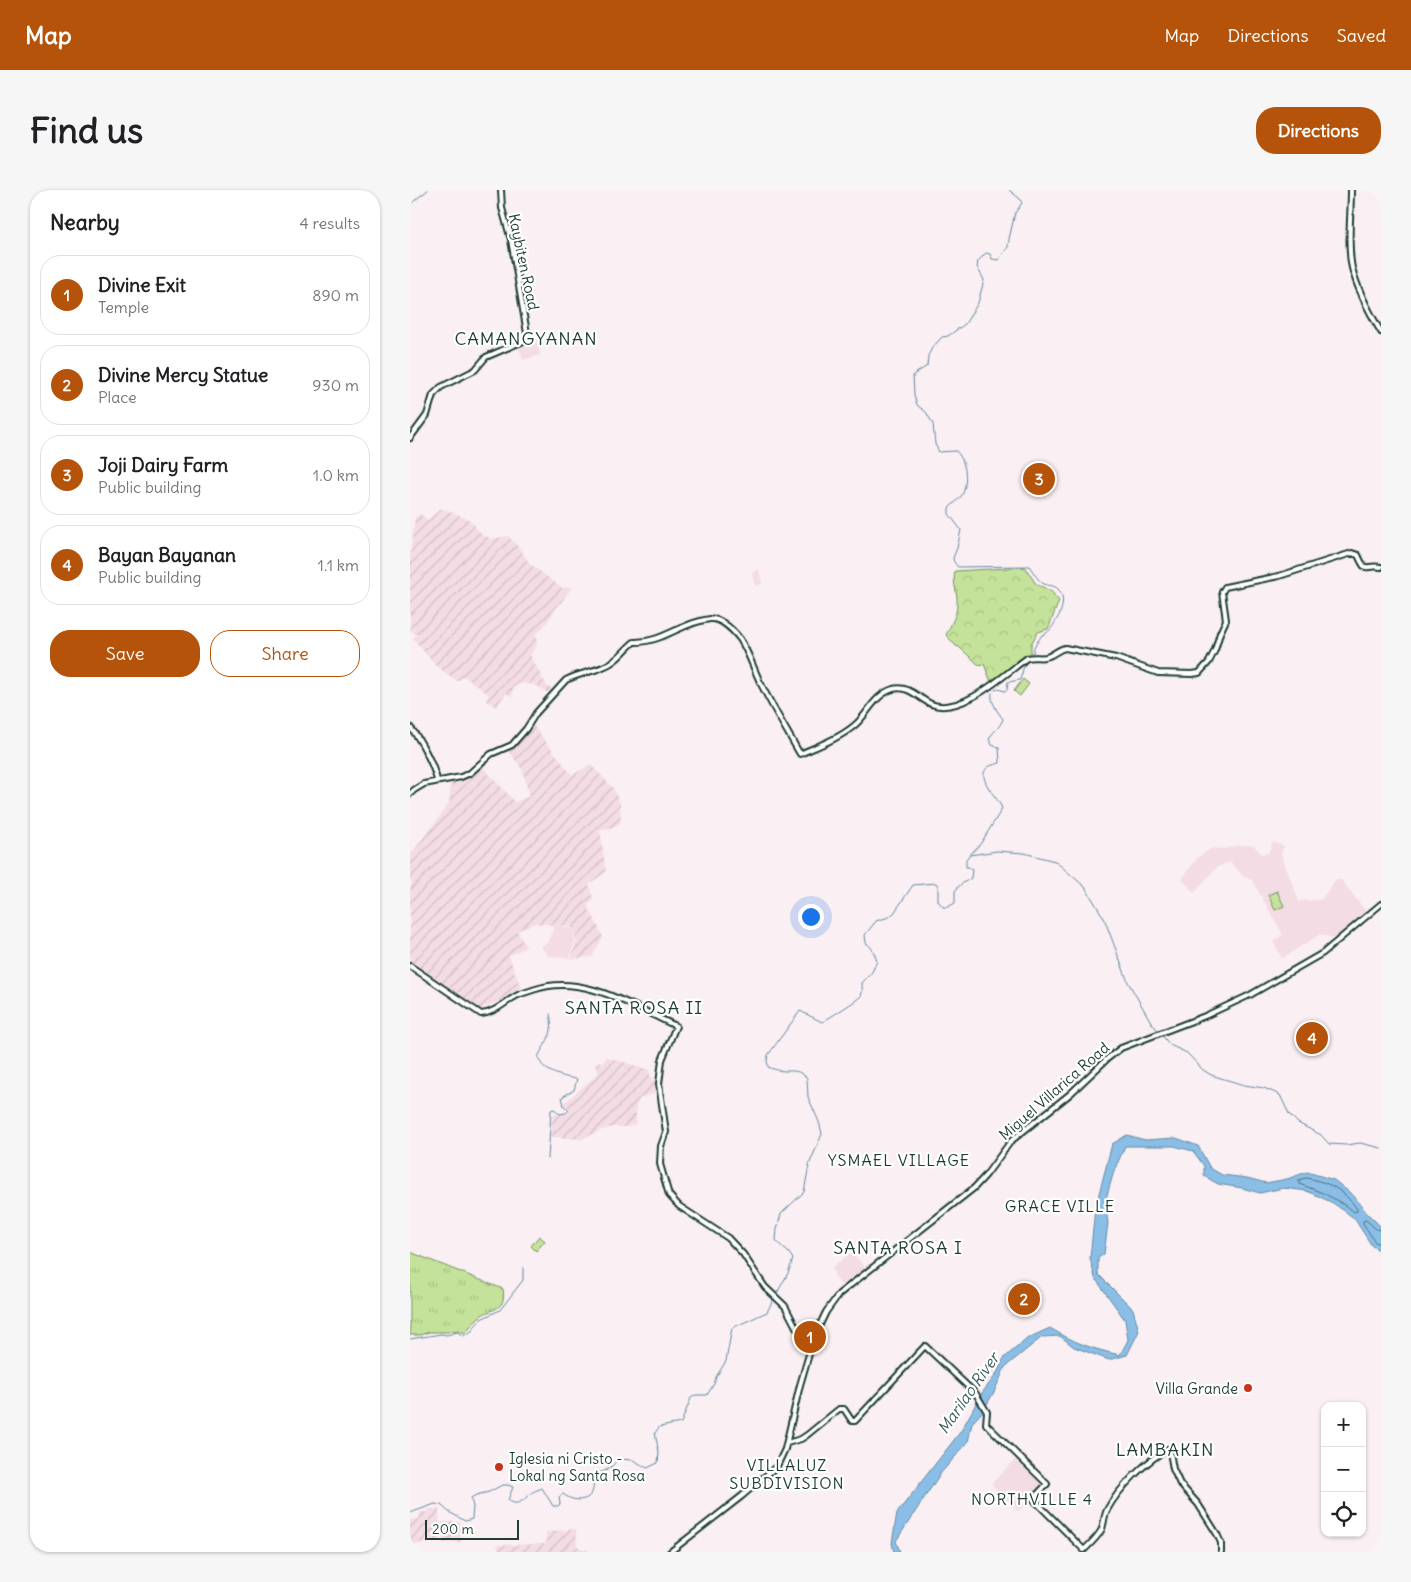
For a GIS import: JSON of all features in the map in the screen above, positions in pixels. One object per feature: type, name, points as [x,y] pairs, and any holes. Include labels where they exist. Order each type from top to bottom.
[{"type":"street","name":"Kaybiten Road","points":[[410,438],[427,415],[433,395],[441,387],[475,370],[486,357],[528,339],[511,240],[502,208],[502,190]]},
{"type":"street","points":[[1351,190],[1350,248],[1352,269],[1364,300],[1381,332]]},
{"type":"street","points":[[410,794],[424,784],[437,780],[461,777],[470,773],[491,754],[512,745],[526,729],[536,713],[566,680],[603,667],[622,655],[634,642],[648,642],[670,634],[683,626],[708,619],[719,620],[739,638],[761,684],[800,754],[854,726],[884,693],[902,688],[930,703],[951,706],[976,696],[1027,658],[1048,656],[1060,649],[1066,648],[1116,658],[1158,673],[1199,673],[1209,662],[1226,620],[1222,592],[1225,587],[1279,576],[1352,553],[1358,555],[1362,566],[1365,568],[1381,567]]},
{"type":"street","points":[[410,727],[416,735],[437,780]]},
{"type":"street","name":"Miguel Villarica Road","points":[[670,1552],[777,1466],[787,1443],[800,1385],[814,1337],[826,1312],[839,1294],[974,1188],[1011,1141],[1070,1094],[1106,1059],[1121,1048],[1200,1018],[1250,995],[1324,953],[1381,904]]},
{"type":"street","points":[[410,966],[480,1014],[490,1012],[518,995],[542,987],[571,984],[598,991],[676,1026],[662,1060],[659,1084],[666,1132],[659,1158],[669,1195],[679,1206],[728,1238],[743,1254],[765,1287],[785,1306],[797,1329],[814,1337]]},
{"type":"street","points":[[787,1443],[808,1435],[839,1409],[844,1409],[852,1421],[855,1421],[925,1346],[976,1394],[987,1415],[986,1424],[1047,1484],[1033,1499],[1084,1550],[1102,1529],[1106,1512],[1128,1484],[1144,1465],[1168,1449],[1173,1469],[1180,1484],[1198,1504],[1218,1534],[1221,1552]]},
{"type":"shaded area","points":[[536,338],[540,355],[523,360],[518,345]]},
{"type":"shaded area","points":[[440,509],[470,520],[484,537],[486,536],[491,539],[508,536],[521,550],[529,563],[562,588],[572,587],[542,629],[536,634],[537,645],[530,655],[547,686],[553,690],[550,694],[537,686],[522,683],[514,687],[512,697],[506,693],[496,707],[486,701],[489,695],[464,676],[457,681],[435,665],[413,638],[417,635],[410,630],[410,557],[415,518],[420,514],[428,520]]},
{"type":"shaded area","points":[[759,569],[762,584],[755,586],[752,573]]},
{"type":"shaded area","points":[[532,724],[572,775],[591,765],[613,788],[620,804],[621,823],[600,830],[606,872],[589,884],[593,899],[588,906],[603,937],[592,957],[571,959],[576,941],[571,927],[535,923],[517,931],[526,947],[509,956],[522,991],[476,1011],[410,964],[410,892],[412,881],[410,880],[410,855],[449,803],[451,782],[463,779],[481,765],[515,802],[530,796],[522,769],[507,749],[519,741]]},
{"type":"shaded area","points":[[1273,842],[1284,846],[1281,854],[1299,901],[1321,900],[1336,879],[1342,881],[1367,913],[1336,939],[1320,934],[1282,959],[1273,941],[1283,935],[1252,880],[1243,876],[1230,862],[1217,867],[1194,893],[1182,879],[1198,857],[1212,848],[1223,849],[1242,845],[1254,845],[1261,854],[1268,853]]},
{"type":"shaded area","points":[[555,925],[573,930],[575,941],[570,958],[548,956],[541,947],[547,943]]},
{"type":"shaded area","points":[[607,1057],[649,1070],[651,1079],[656,1081],[656,1093],[640,1098],[636,1106],[636,1124],[628,1127],[612,1127],[582,1139],[551,1137],[552,1114],[567,1114],[569,1110],[564,1103],[599,1073],[595,1065],[598,1061],[603,1063]]},
{"type":"shaded area","points":[[852,1252],[867,1270],[844,1288],[835,1277],[832,1267]]},
{"type":"shaded area","points":[[991,1358],[999,1363],[986,1385],[977,1380]]},
{"type":"shaded area","points":[[1018,1457],[1046,1485],[1018,1511],[991,1484]]},
{"type":"shaded area","points":[[429,1509],[439,1509],[440,1542],[410,1544],[410,1520],[419,1519],[420,1512],[428,1512]]},
{"type":"shaded area","points":[[442,1522],[460,1522],[461,1542],[443,1543]]},
{"type":"shaded area","points":[[576,1529],[577,1546],[590,1552],[499,1552],[497,1545],[546,1544],[546,1532]]},
{"type":"green space","points":[[1025,567],[1036,584],[1051,591],[1059,601],[1048,629],[1038,632],[1031,644],[1031,654],[991,682],[984,664],[979,665],[946,635],[957,608],[955,571]]},
{"type":"green space","points":[[1023,679],[1029,684],[1020,696],[1014,691]]},
{"type":"green space","points":[[1277,891],[1284,906],[1275,910],[1268,895]]},
{"type":"green space","points":[[539,1236],[545,1241],[536,1251],[531,1246]]},
{"type":"green space","points":[[410,1252],[503,1289],[504,1296],[500,1306],[479,1317],[465,1333],[457,1330],[410,1335]]},
{"type":"water","points":[[1127,1135],[1145,1140],[1176,1138],[1198,1146],[1210,1168],[1222,1175],[1247,1178],[1266,1183],[1287,1179],[1307,1172],[1334,1180],[1355,1197],[1366,1212],[1381,1227],[1381,1251],[1372,1246],[1354,1218],[1333,1203],[1307,1191],[1283,1188],[1260,1193],[1218,1184],[1204,1176],[1204,1166],[1193,1151],[1174,1146],[1125,1146],[1114,1171],[1105,1202],[1108,1223],[1104,1254],[1098,1258],[1098,1274],[1133,1309],[1139,1331],[1127,1355],[1109,1360],[1074,1347],[1060,1336],[1042,1337],[1005,1367],[983,1411],[972,1423],[968,1442],[940,1474],[896,1541],[900,1552],[894,1552],[892,1543],[897,1513],[961,1431],[982,1393],[996,1375],[1004,1358],[1028,1338],[1050,1328],[1084,1345],[1120,1355],[1128,1340],[1125,1320],[1095,1278],[1090,1258],[1095,1209],[1112,1144]]},
{"type":"waterway","points":[[410,204],[428,190]]},
{"type":"waterway","points":[[1009,190],[1022,203],[1015,213],[1008,247],[998,260],[992,259],[990,254],[986,253],[978,261],[977,267],[984,280],[978,303],[965,324],[948,336],[942,337],[932,348],[928,356],[927,366],[913,375],[914,395],[917,405],[926,412],[933,424],[935,444],[939,452],[956,451],[964,465],[965,488],[959,499],[949,508],[949,514],[961,530],[953,558],[954,562],[958,567],[1029,566],[1042,583],[1055,587],[1062,596],[1062,608],[1059,616],[1049,631],[1042,635],[1034,647],[1033,653]]},
{"type":"waterway","points":[[995,690],[1005,691],[1007,690],[1008,682],[1020,680],[1024,666],[1029,660]]},
{"type":"waterway","points":[[776,1295],[793,1259],[776,1240],[781,1214],[804,1192],[809,1165],[822,1134],[808,1097],[807,1078],[797,1071],[781,1071],[768,1067],[768,1055],[800,1011],[822,1022],[861,996],[862,983],[872,972],[877,961],[872,948],[866,943],[865,935],[876,921],[889,917],[894,913],[913,885],[936,883],[938,886],[938,901],[943,907],[948,907],[955,903],[955,891],[960,885],[971,878],[972,870],[966,867],[966,859],[981,843],[1002,809],[984,777],[984,772],[988,767],[1000,763],[999,748],[992,745],[989,739],[1003,719],[993,703],[992,693]]},
{"type":"waterway","points":[[970,855],[997,851],[1024,853],[1055,861],[1085,887],[1104,918],[1128,982],[1151,1022],[1159,1032]]},
{"type":"waterway","points":[[548,1159],[551,1110],[554,1109],[560,1114],[566,1113],[569,1110],[564,1106],[562,1097],[574,1090],[577,1079],[554,1073],[544,1067],[538,1057],[551,1032],[550,1014]]},
{"type":"waterway","points":[[1161,1034],[1170,1045],[1187,1053],[1203,1070],[1211,1075],[1244,1085],[1264,1088],[1280,1095],[1289,1114],[1298,1123],[1321,1135],[1329,1144],[1346,1145],[1360,1143],[1381,1148]]},
{"type":"waterway","points":[[410,1339],[457,1332],[464,1336],[473,1330],[481,1319],[500,1310],[523,1280],[523,1267]]},
{"type":"waterway","points":[[410,1513],[435,1504],[441,1505],[465,1521],[472,1519],[473,1507],[471,1498],[502,1485],[513,1487],[508,1500],[511,1502],[520,1502],[542,1488],[553,1506],[558,1506],[560,1504],[559,1497],[563,1494],[575,1500],[581,1500],[590,1495],[593,1491],[593,1474],[607,1470],[618,1459],[633,1460],[647,1468],[658,1463],[659,1453],[655,1433],[659,1427],[681,1423],[691,1398],[695,1395],[707,1395],[726,1361],[732,1328],[767,1312],[774,1298]]},
{"type":"place","name":"Joji Dairy Farm","points":[[1039,479]]},
{"type":"place","name":"Bayan Bayanan","points":[[1312,1038]]},
{"type":"place","name":"Divine Mercy Statue","points":[[1024,1299]]},
{"type":"place","name":"Divine Exit","points":[[810,1337]]},
{"type":"place","name":"Villa Grande","points":[[1248,1388]]},
{"type":"place","name":"Iglesia ni Cristo - Lokal ng Santa Rosa","points":[[499,1467]]},
{"type":"district","name":"CAMANGYANAN","points":[[526,338]]},
{"type":"district","name":"SANTA ROSA II","points":[[634,1007]]},
{"type":"district","name":"YSMAEL VILLAGE","points":[[899,1160]]},
{"type":"district","name":"GRACE VILLE","points":[[1060,1206]]},
{"type":"district","name":"SANTA ROSA I","points":[[898,1247]]},
{"type":"district","name":"LAMBAKIN","points":[[1165,1449]]},
{"type":"district","name":"VILLALUZ SUBDIVISION","points":[[787,1474]]},
{"type":"district","name":"NORTHVILLE 4","points":[[1032,1499]]},
{"type":"water label","name":"Marilao River","points":[[968,1393]]}]
